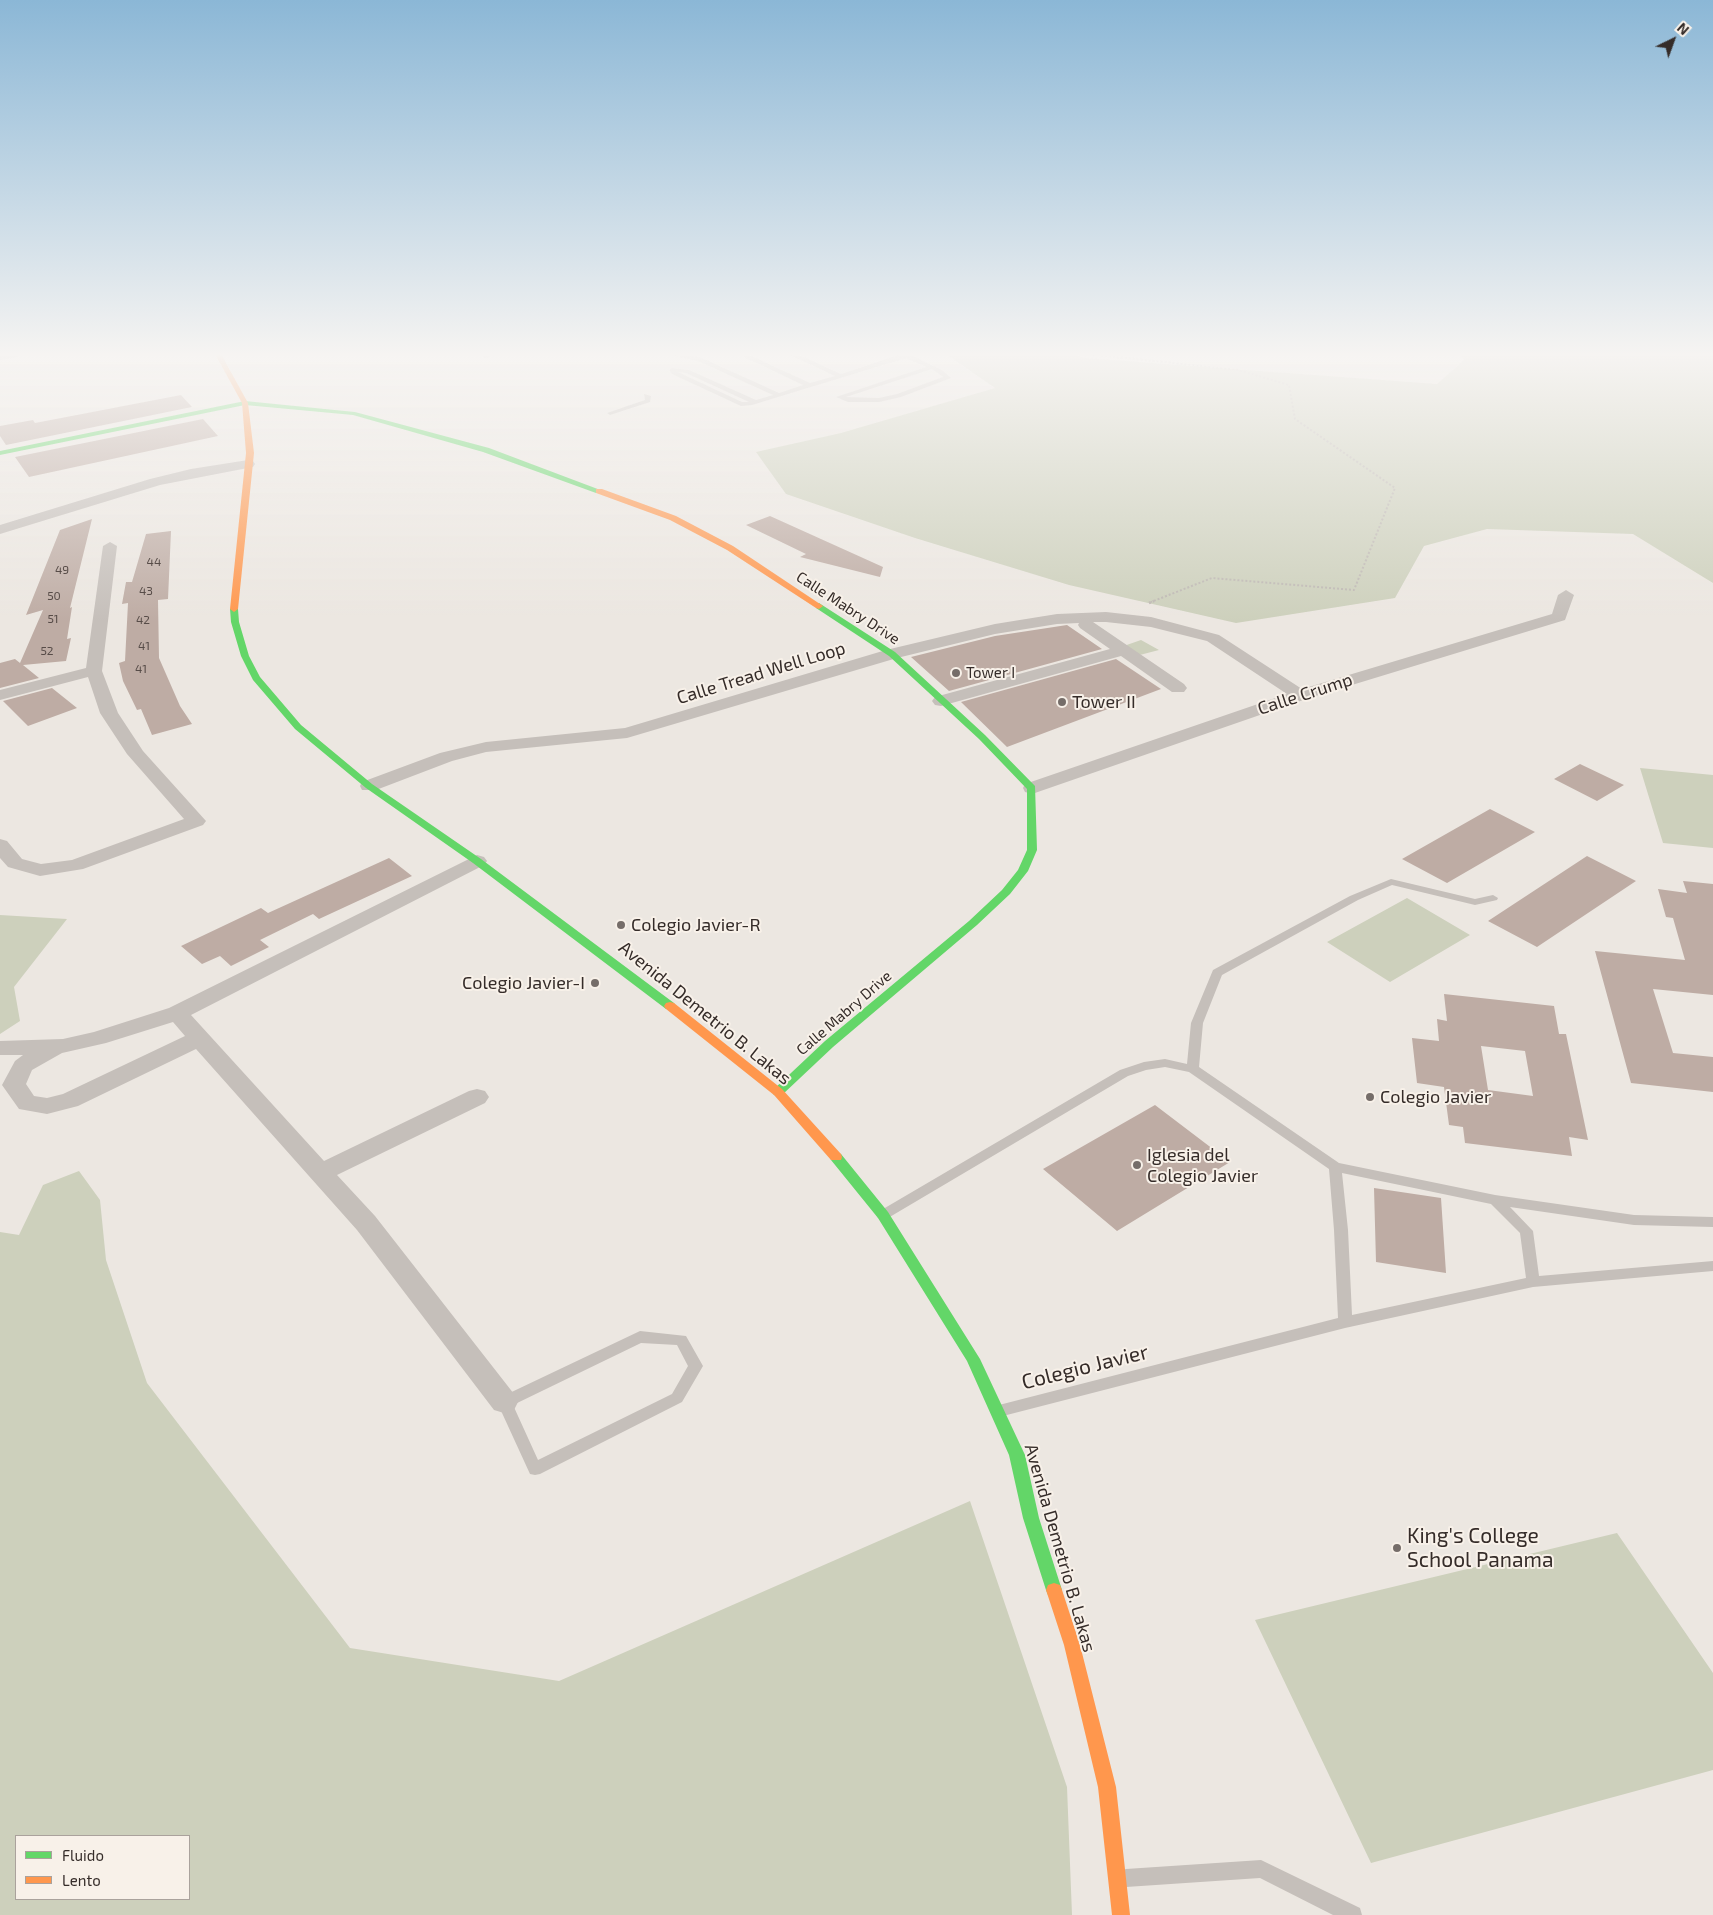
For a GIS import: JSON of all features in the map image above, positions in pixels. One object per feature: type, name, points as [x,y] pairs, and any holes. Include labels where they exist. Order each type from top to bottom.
[{"type":"street","name":"Calle Mabry Drive","points":[[0,453],[48,443]]},
{"type":"street","name":"Avenida Demetrio B. Lakas","points":[[249,443],[250,453],[234,600],[235,622],[246,656],[256,678],[298,727],[369,786],[477,860],[650,990],[778,1092],[835,1156],[883,1215],[925,1280],[972,1359],[1017,1455],[1031,1518],[1072,1645],[1107,1787],[1121,1915]]},
{"type":"street","name":"Calle Mabry Drive","points":[[463,443],[673,518],[730,548],[892,654],[982,737],[1032,788],[1032,850],[1023,871],[1006,892],[973,923],[829,1044],[778,1092]]},
{"type":"street","points":[[0,530],[154,482],[248,464]]},
{"type":"street","points":[[0,845],[15,863],[40,870],[76,865],[196,822],[136,754],[109,713],[94,671],[100,610],[110,546]]},
{"type":"street","name":"Calle Crump","points":[[1032,788],[1300,694],[1559,616],[1566,595]]},
{"type":"street","name":"Calle Tread Well Loop","points":[[369,786],[446,757],[486,747],[627,733],[892,654],[995,630],[1057,619],[1106,617],[1174,627],[1213,638],[1300,694]]},
{"type":"street","points":[[1086,625],[1178,688]]},
{"type":"street","points":[[941,701],[1122,651]]},
{"type":"street","points":[[0,695],[56,679],[94,671]]},
{"type":"street","points":[[198,1039],[70,1100],[47,1106],[28,1103],[14,1085],[23,1066],[37,1056],[63,1046],[98,1038],[178,1013],[477,860]]},
{"type":"street","points":[[178,1013],[198,1039],[366,1223],[504,1402]]},
{"type":"street","points":[[0,1048],[63,1046]]},
{"type":"street","points":[[320,1172],[477,1096]]},
{"type":"lane","points":[[1193,1069],[1197,1023],[1217,973],[1354,898],[1391,882],[1475,902],[1493,898]]},
{"type":"lane","points":[[883,1215],[1124,1073],[1144,1066],[1165,1063],[1193,1069],[1335,1167],[1495,1200],[1634,1220],[1713,1222]]},
{"type":"lane","points":[[1335,1167],[1341,1230],[1345,1322]]},
{"type":"lane","points":[[1495,1200],[1526,1231],[1532,1282]]},
{"type":"lane","name":"Colegio Javier","points":[[997,1412],[1345,1322],[1532,1282],[1713,1266]]},
{"type":"lane","points":[[640,1337],[681,1340],[696,1366],[677,1398],[535,1468],[504,1402],[640,1337]]},
{"type":"lane","points":[[1117,1879],[1261,1869],[1353,1915]]},
{"type":"path","points":[[1174,627],[1148,603],[1212,578],[1354,590],[1395,488],[1331,443]]},
{"type":"green space","points":[[795,443],[1713,443],[1713,583],[1633,534],[1487,529],[1424,546],[1395,598],[1236,623],[1069,585],[915,538],[786,494],[756,452]]},
{"type":"green space","points":[[1141,640],[1159,650],[1132,657],[1118,648]]},
{"type":"green space","points":[[1640,768],[1713,775],[1713,848],[1663,843]]},
{"type":"green space","points":[[1407,898],[1470,935],[1390,982],[1327,942]]},
{"type":"green space","points":[[0,915],[67,919],[14,987],[20,1021],[0,1034]]},
{"type":"green space","points":[[79,1171],[100,1200],[106,1260],[147,1383],[350,1648],[559,1681],[970,1501],[1067,1787],[1072,1915],[0,1915],[0,1232],[19,1235],[43,1185]]},
{"type":"green space","points":[[1617,1533],[1713,1673],[1713,1770],[1371,1863],[1255,1620]]},
{"type":"building","points":[[82,443],[184,443],[29,477],[15,457]]},
{"type":"building","points":[[770,516],[883,567],[880,577],[800,557],[806,554],[746,525]]},
{"type":"building","points":[[92,519],[70,608],[72,607],[67,639],[71,638],[66,661],[23,665],[39,678],[0,688],[0,663],[15,659],[20,663],[43,610],[26,615],[60,530]]},
{"type":"building","points":[[171,531],[168,599],[158,600],[159,658],[180,706],[192,724],[152,735],[141,709],[137,710],[123,681],[119,663],[125,661],[128,603],[122,604],[126,582],[132,582],[146,534]]},
{"type":"building","name":"Tower I","points":[[1067,625],[1102,649],[949,691],[911,657],[995,636]]},
{"type":"building","name":"Tower II","points":[[1116,659],[1161,689],[1007,747],[961,702]]},
{"type":"building","points":[[52,688],[77,708],[28,726],[3,701]]},
{"type":"building","points":[[1580,764],[1624,785],[1597,801],[1554,779]]},
{"type":"building","points":[[1490,809],[1535,832],[1447,883],[1402,859]]},
{"type":"building","points":[[1587,856],[1636,881],[1537,947],[1488,921]]},
{"type":"building","points":[[389,858],[412,876],[319,919],[313,914],[260,940],[269,947],[231,966],[220,956],[202,964],[181,946],[261,908],[268,913]]},
{"type":"building","points":[[1683,881],[1713,884],[1713,995],[1653,989],[1673,1053],[1713,1057],[1713,1092],[1631,1083],[1595,951],[1685,960],[1673,918],[1666,917],[1658,889],[1687,893]]},
{"type":"building","points":[[1444,994],[1554,1006],[1559,1034],[1566,1034],[1588,1140],[1569,1137],[1572,1156],[1465,1143],[1463,1127],[1449,1125],[1444,1087],[1417,1083],[1412,1038],[1439,1041],[1437,1019],[1447,1021]],"holes":[[[1481,1046],[1525,1051],[1533,1096],[1488,1090]]]},
{"type":"building","name":"Iglesia del Colegio Javier","points":[[1155,1105],[1230,1162],[1117,1231],[1043,1169]]},
{"type":"building","points":[[1374,1188],[1441,1198],[1446,1273],[1376,1262]]},
{"type":"traffic: fast","points":[[0,453],[47,443]]},
{"type":"traffic: fast","points":[[462,443],[486,450],[599,491]]},
{"type":"traffic: fast","points":[[778,1092],[829,1044],[973,923],[1006,892],[1023,871],[1032,850],[1032,788],[982,737],[892,654],[819,606]]},
{"type":"traffic: fast","points":[[234,609],[235,622],[245,656],[256,678],[298,727],[369,786],[477,861],[670,1006]]},
{"type":"traffic: fast","points":[[836,1157],[883,1215],[973,1359],[1017,1455],[1031,1518],[1054,1590]]},
{"type":"traffic: slow","points":[[234,609],[250,453],[249,443]]},
{"type":"traffic: slow","points":[[599,491],[673,518],[730,548],[819,606]]},
{"type":"traffic: slow","points":[[670,1006],[778,1092],[836,1157]]},
{"type":"traffic: slow","points":[[1054,1590],[1072,1645],[1107,1787],[1121,1915]]},
{"type":"place","name":"Tower I","points":[[956,673]]},
{"type":"place","name":"Tower II","points":[[1062,702]]},
{"type":"place","name":"Colegio Javier-R","points":[[621,925]]},
{"type":"place","name":"Colegio Javier-I","points":[[595,983]]},
{"type":"place","name":"Colegio Javier","points":[[1370,1097]]},
{"type":"place","name":"Iglesia del Colegio Javier","points":[[1137,1165]]},
{"type":"place","name":"King's College School Panama","points":[[1397,1548]]}]
